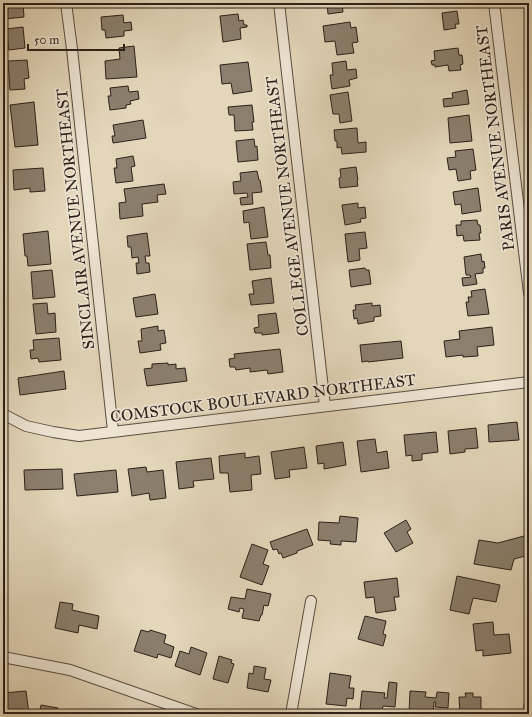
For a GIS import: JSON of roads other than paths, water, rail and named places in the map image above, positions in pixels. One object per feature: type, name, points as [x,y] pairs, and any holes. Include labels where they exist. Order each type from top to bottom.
[{"type":"street","name":"SINCLAIR AVENUE NORTHEAST","points":[[66,3],[113,431]]},
{"type":"street","name":"COLLEGE AVENUE NORTHEAST","points":[[279,3],[325,406]]},
{"type":"street","name":"PARIS AVENUE NORTHEAST","points":[[494,3],[529,293]]},
{"type":"street","name":"COMSTOCK BOULEVARD NORTHEAST","points":[[3,414],[26,426],[79,436],[529,382]]},
{"type":"street","points":[[291,714],[311,601]]},
{"type":"street","points":[[3,657],[70,670],[196,714]]}]
